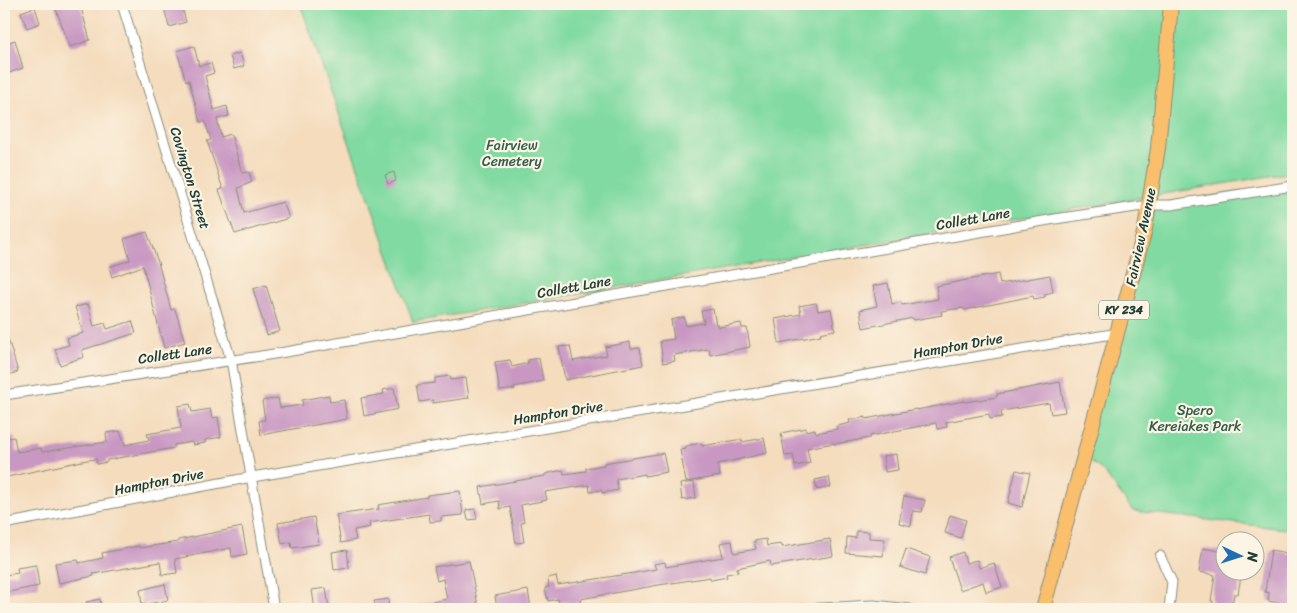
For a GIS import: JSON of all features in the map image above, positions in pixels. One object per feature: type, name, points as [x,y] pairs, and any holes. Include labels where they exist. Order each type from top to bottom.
[{"type":"main road","name":"Fairview Avenue","points":[[1043,609],[1142,241],[1158,148],[1171,4]]},
{"type":"street","name":"Covington Street","points":[[122,4],[231,360],[274,609]]},
{"type":"street","name":"Collett Lane","points":[[4,394],[274,354],[1055,219],[1149,205],[1171,205],[1293,186]]},
{"type":"street","name":"Hampton Drive","points":[[4,524],[252,477],[1118,333]]},
{"type":"street","points":[[1160,556],[1172,582],[1169,609]]},
{"type":"street","points":[[804,609],[857,608],[873,605],[910,609]]},
{"type":"green space","name":"Fairview Cemetery","points":[[300,4],[1293,4],[1293,172],[413,322]]},
{"type":"green space","name":"Spero Kereiakes Park","points":[[1293,185],[1293,530],[1133,511],[1103,471],[1084,456],[1149,205]]},
{"type":"building","points":[[54,4],[80,4],[90,40],[70,47]]},
{"type":"building","points":[[163,4],[181,4],[186,22],[169,27]]},
{"type":"building","points":[[35,7],[40,23],[27,28],[21,12]]},
{"type":"building","points":[[15,40],[23,68],[9,73],[4,56],[4,44]]},
{"type":"building","points":[[194,46],[199,66],[211,63],[214,73],[205,76],[214,110],[227,106],[229,116],[217,119],[221,137],[231,134],[242,173],[249,172],[252,182],[238,188],[244,213],[283,202],[289,218],[235,234],[219,190],[223,189],[207,141],[211,140],[205,121],[200,122],[189,80],[186,81],[177,51]]},
{"type":"building","points":[[240,53],[244,66],[234,69],[230,56]]},
{"type":"building","points":[[394,172],[396,181],[388,184],[385,175]]},
{"type":"building","points":[[147,232],[158,262],[171,310],[175,309],[185,342],[164,348],[143,266],[112,277],[109,267],[130,260],[124,239]]},
{"type":"building","points":[[998,274],[1000,284],[1050,275],[1053,292],[1045,294],[1045,297],[1034,299],[1033,296],[964,310],[963,308],[941,311],[942,315],[914,320],[913,318],[863,328],[860,310],[877,306],[873,286],[888,283],[892,304],[901,302],[902,305],[938,299],[936,286]]},
{"type":"building","points":[[266,285],[280,331],[267,335],[253,289]]},
{"type":"building","points":[[816,303],[818,311],[831,309],[835,330],[820,333],[821,335],[779,343],[775,319],[801,314],[799,306]]},
{"type":"building","points":[[88,304],[94,326],[105,323],[107,329],[132,321],[136,333],[82,350],[84,357],[60,365],[55,349],[69,345],[67,338],[83,333],[75,307]]},
{"type":"building","points":[[713,309],[716,325],[718,324],[719,327],[741,323],[742,328],[747,328],[750,347],[710,355],[709,349],[674,355],[675,361],[663,363],[660,341],[674,339],[671,320],[684,317],[686,326],[704,323],[701,311]]},
{"type":"building","points":[[4,332],[6,332],[18,372],[4,376]]},
{"type":"building","points":[[630,342],[631,349],[640,348],[643,365],[565,380],[559,347],[570,346],[573,361],[607,355],[605,347]]},
{"type":"building","points":[[539,358],[543,381],[500,391],[495,362],[510,360],[512,367],[528,363],[528,360]]},
{"type":"building","points":[[450,376],[451,380],[466,378],[469,398],[433,403],[433,400],[420,402],[417,385],[435,383],[435,378]]},
{"type":"building","points":[[1060,382],[1065,412],[1051,414],[1049,403],[1001,411],[1002,417],[990,419],[989,414],[946,422],[947,427],[937,429],[936,423],[870,436],[870,438],[807,448],[810,463],[795,466],[793,455],[785,456],[781,433],[806,428],[806,431],[815,429],[816,433],[837,429],[837,426],[850,423],[849,420],[866,417],[866,419],[916,409],[997,397],[997,394]]},
{"type":"building","points":[[394,388],[398,409],[364,416],[361,398],[384,394],[383,390]]},
{"type":"building","points":[[329,395],[330,402],[344,400],[347,419],[261,435],[259,421],[265,420],[262,401],[278,398],[280,408],[303,405],[302,400]]},
{"type":"building","points":[[190,404],[192,412],[210,409],[212,418],[218,417],[221,437],[205,440],[205,443],[193,445],[192,442],[174,445],[174,448],[107,460],[107,462],[97,464],[96,459],[7,477],[7,473],[4,474],[4,451],[6,451],[4,439],[14,437],[17,452],[41,448],[42,452],[107,442],[106,433],[120,431],[125,445],[149,440],[147,434],[181,428],[178,406]]},
{"type":"building","points":[[764,438],[767,453],[718,464],[720,476],[686,482],[680,450],[686,449],[686,446],[701,443],[702,446],[742,439],[742,442]]},
{"type":"building","points":[[663,453],[667,472],[616,479],[618,490],[602,493],[601,490],[590,492],[589,485],[545,492],[547,500],[521,505],[524,522],[521,523],[524,542],[516,543],[510,507],[500,509],[499,501],[483,504],[480,487],[545,476],[545,474],[563,470],[564,474],[586,471],[586,468],[604,465],[604,463]]},
{"type":"building","points":[[896,454],[898,470],[885,472],[883,456]]},
{"type":"building","points":[[1016,470],[1030,473],[1022,507],[1008,503]]},
{"type":"building","points":[[829,477],[831,487],[817,490],[815,480]]},
{"type":"building","points":[[694,482],[696,498],[682,500],[680,484]]},
{"type":"building","points":[[460,491],[463,515],[441,517],[441,521],[430,522],[429,514],[369,523],[370,527],[354,530],[356,540],[341,543],[336,515],[379,509],[378,505],[427,497],[427,495]]},
{"type":"building","points":[[904,496],[925,500],[922,512],[913,511],[911,526],[899,523]]},
{"type":"building","points":[[475,509],[477,519],[468,520],[466,510]]},
{"type":"building","points":[[950,515],[966,520],[961,538],[945,533]]},
{"type":"building","points":[[314,517],[319,544],[292,548],[291,542],[282,544],[278,523]]},
{"type":"building","points":[[242,527],[247,554],[232,557],[231,548],[175,559],[177,573],[162,575],[160,562],[93,574],[94,576],[59,583],[55,563],[78,560],[79,563],[103,558],[102,553],[139,546],[139,548],[178,542],[178,540]]},
{"type":"building","points":[[856,531],[869,532],[869,538],[885,539],[883,556],[846,553],[847,537],[856,538]]},
{"type":"building","points":[[766,539],[767,546],[782,544],[782,547],[830,539],[833,556],[771,566],[770,561],[737,568],[738,572],[726,574],[727,577],[711,580],[710,577],[659,585],[580,599],[581,602],[571,604],[570,601],[559,603],[558,599],[548,601],[545,588],[549,587],[548,578],[556,576],[558,585],[634,573],[656,569],[654,564],[665,562],[666,567],[723,557],[720,543],[732,541],[734,553],[756,549],[754,541]]},
{"type":"building","points":[[1203,548],[1214,550],[1214,575],[1199,572]]},
{"type":"building","points":[[906,549],[930,557],[925,575],[900,567]]},
{"type":"building","points":[[347,550],[349,568],[334,570],[332,552]]},
{"type":"building","points":[[1271,550],[1293,554],[1293,609],[1279,609],[1280,603],[1268,601],[1269,593],[1265,592]]},
{"type":"building","points":[[963,552],[966,563],[977,560],[979,568],[994,563],[1002,587],[986,592],[983,582],[960,590],[949,557]]},
{"type":"building","points":[[469,561],[478,605],[472,606],[472,609],[417,609],[417,605],[447,599],[443,579],[437,581],[434,567]]},
{"type":"building","points":[[36,565],[39,586],[8,592],[5,575],[18,573],[17,568]]},
{"type":"building","points":[[1214,580],[1240,580],[1238,594],[1234,594],[1231,609],[1211,609],[1213,601],[1211,601]]},
{"type":"building","points":[[165,584],[168,600],[142,605],[140,590]]},
{"type":"building","points":[[326,588],[329,609],[315,609],[312,590]]},
{"type":"building","points":[[528,590],[531,608],[497,609],[495,596]]},
{"type":"building","points":[[100,599],[102,609],[88,609],[86,602]]},
{"type":"building","points":[[388,599],[389,609],[376,609],[374,601]]}]
